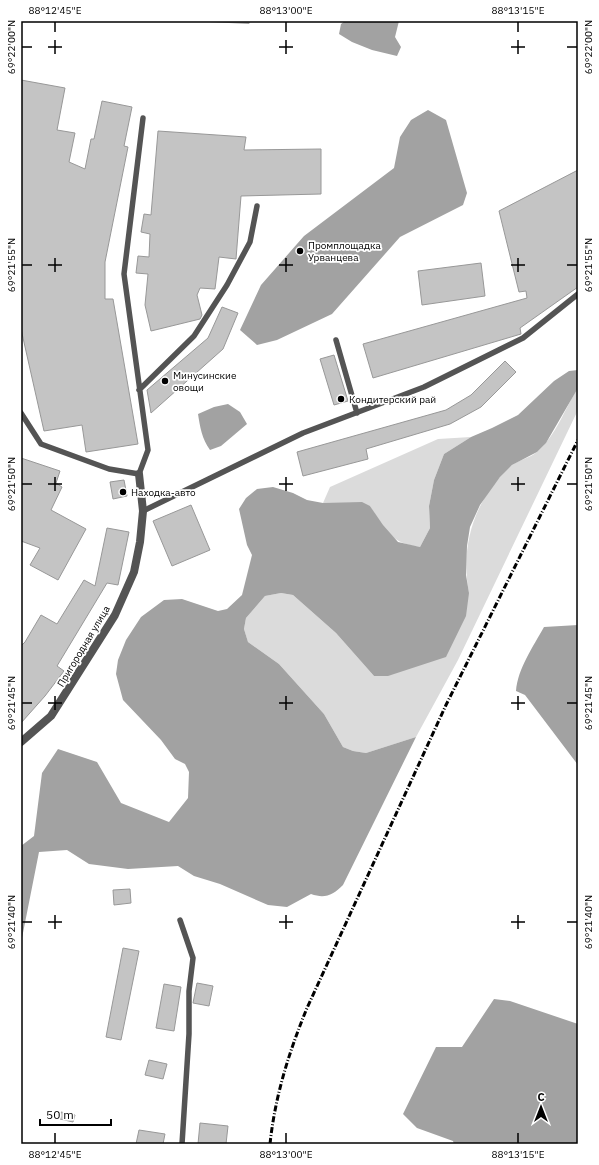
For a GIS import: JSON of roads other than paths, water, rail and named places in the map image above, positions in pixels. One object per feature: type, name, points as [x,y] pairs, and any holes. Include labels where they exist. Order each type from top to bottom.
[{"type":"street","name":"Пригородная улица","points":[[21,742],[51,716],[115,615],[134,572],[140,542],[143,512],[139,474]]},
{"type":"lane","points":[[21,413],[41,444],[109,469],[139,474],[148,450],[124,274],[143,118]]},
{"type":"lane","points":[[140,390],[194,336],[227,285],[250,242],[257,206]]},
{"type":"lane","points":[[143,512],[303,433],[424,387],[523,338],[578,294]]},
{"type":"lane","points":[[336,340],[358,413]]},
{"type":"lane","points":[[180,920],[193,958],[189,991],[188,1048],[182,1144]]},
{"type":"railway","points":[[270,1144],[279,1091],[294,1041],[307,1008],[446,705],[578,440]]},
{"type":"place","name":"Промплощадка Урванцева","points":[[300,251]]},
{"type":"place","name":"Минусинские овощи","points":[[165,381]]},
{"type":"place","name":"Кондитерский рай","points":[[341,399]]},
{"type":"place","name":"Находка-авто","points":[[123,492]]}]
